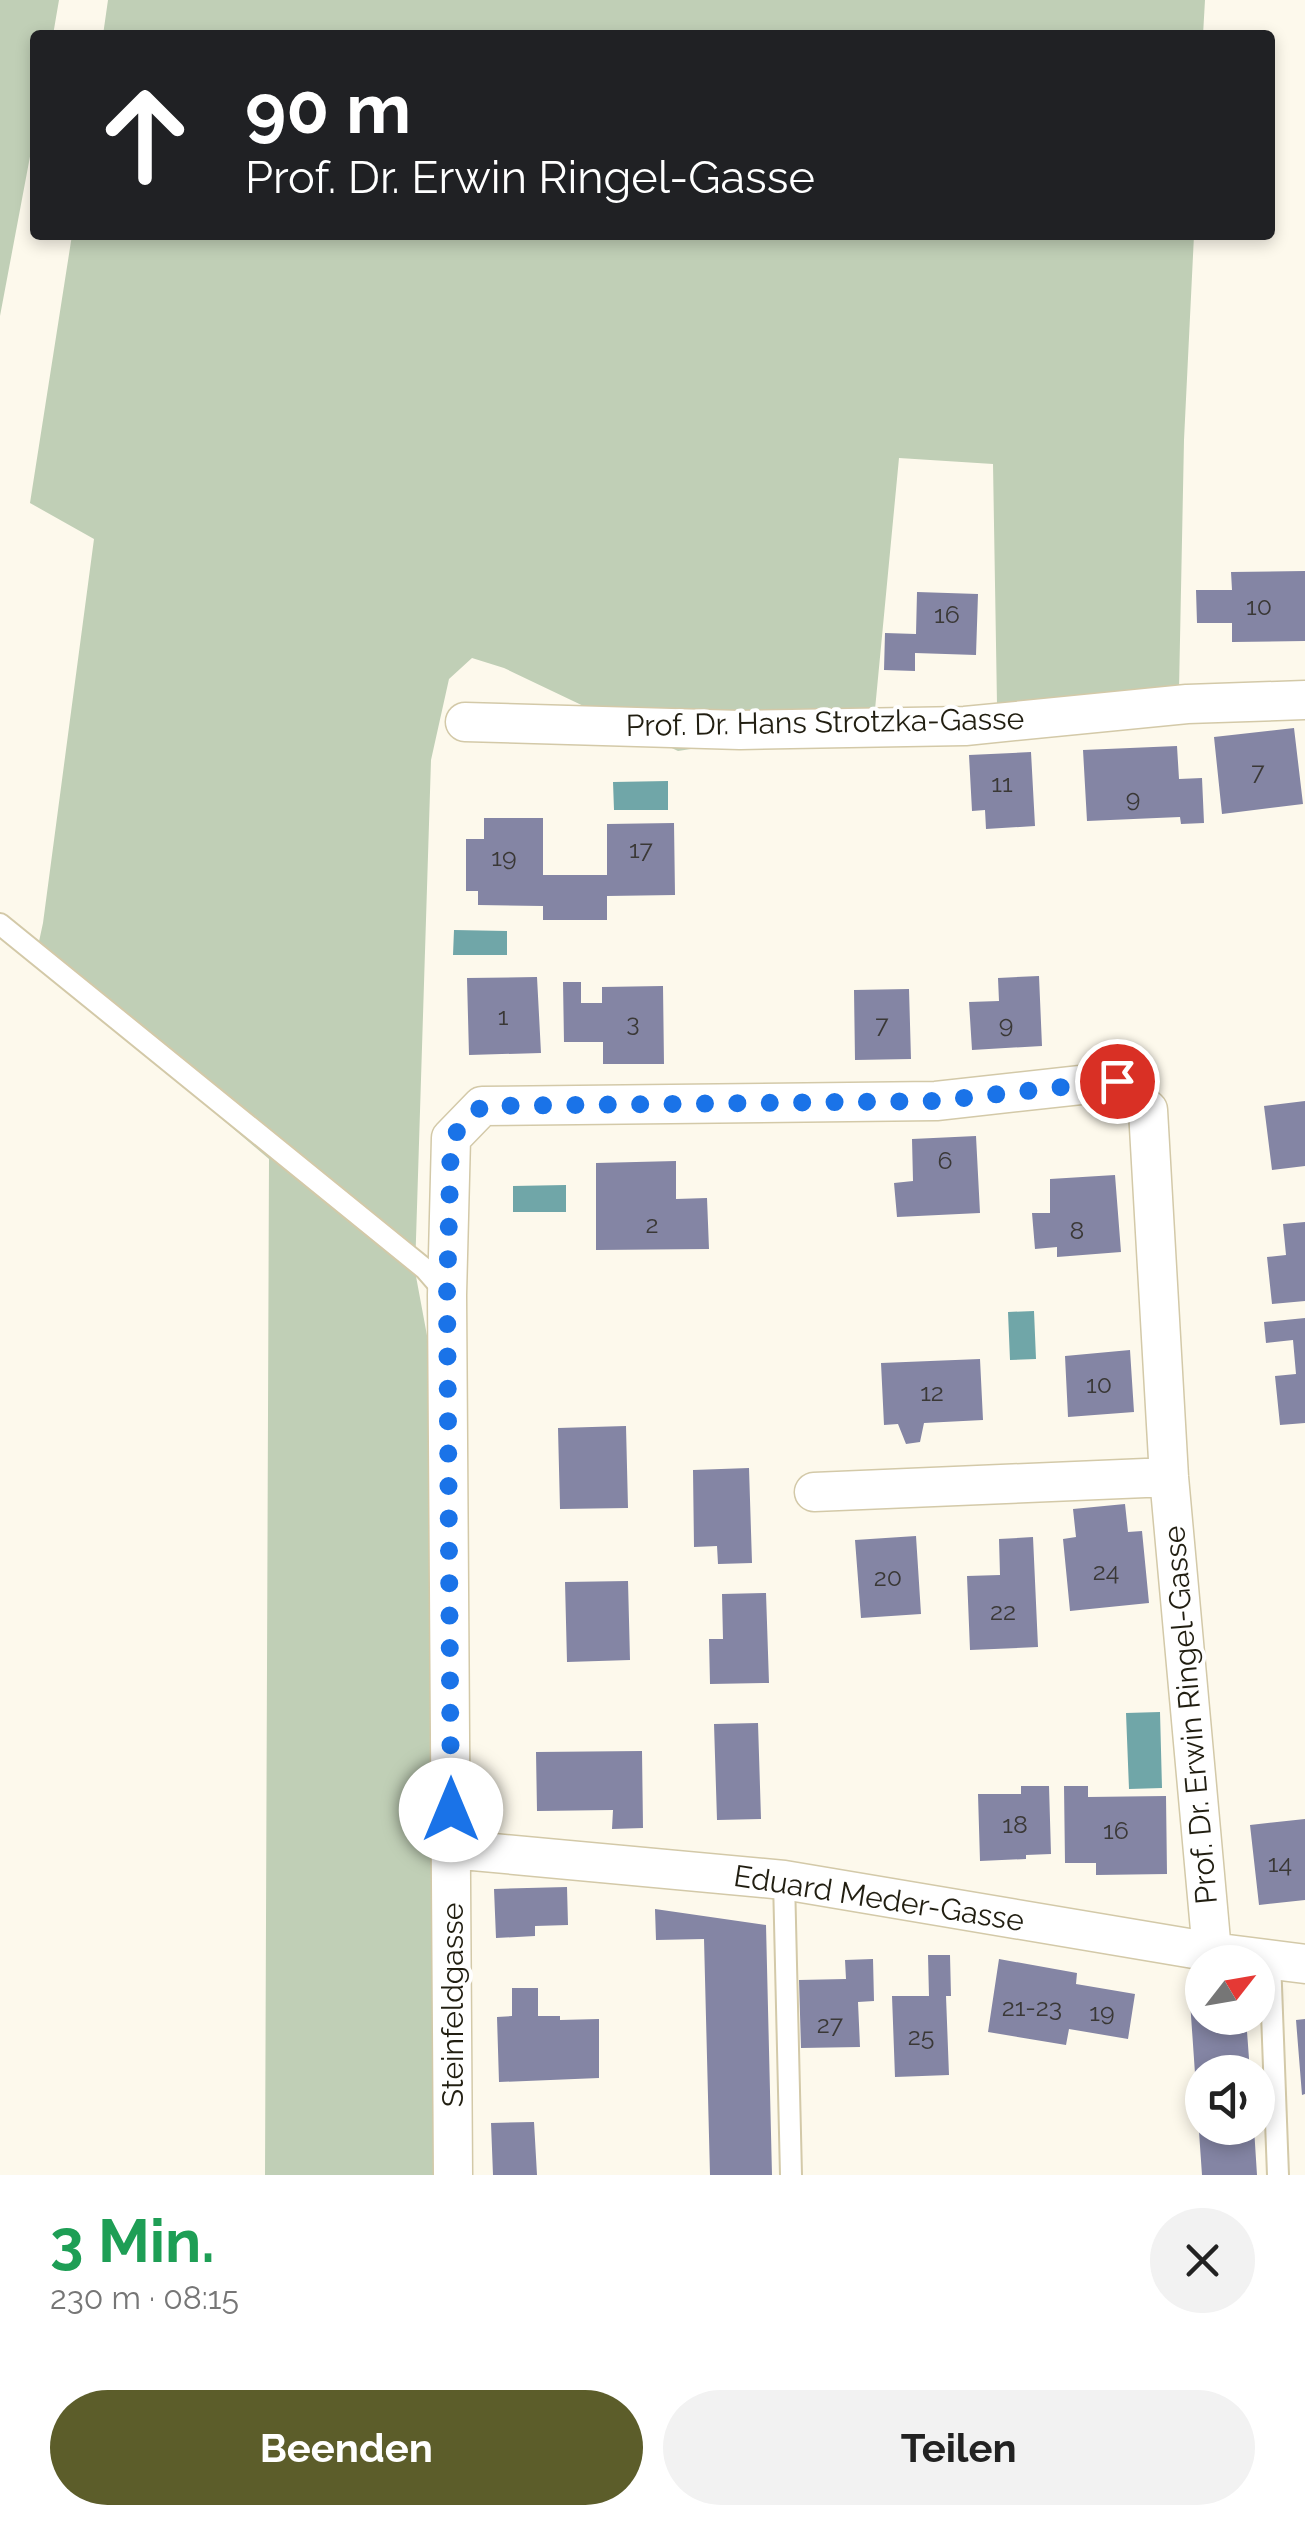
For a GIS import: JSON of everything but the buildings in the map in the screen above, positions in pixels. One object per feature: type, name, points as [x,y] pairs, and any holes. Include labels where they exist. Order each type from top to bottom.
[{"type":"street","name":"Prof. Dr. Hans Strotzka-Gasse","points":[[465,722],[740,730],[965,726],[1188,704],[1305,700]]},
{"type":"street","name":"Prof. Dr. Erwin Ringel-Gasse","points":[[447,1295],[451,1138],[482,1106],[936,1101],[1117,1081],[1148,1110],[1169,1478],[1211,1945]]},
{"type":"street","name":"Steinfeldgasse","points":[[447,1295],[453,2175]]},
{"type":"street","points":[[814,1492],[1169,1478]]},
{"type":"street","name":"Eduard Meder-Gasse","points":[[451,1850],[784,1880],[1185,1947]]},
{"type":"lane","points":[[0,924],[410,1257],[447,1295]]},
{"type":"lane","points":[[784,1880],[791,2175]]},
{"type":"lane","points":[[1278,2175],[1288,1962]]},
{"type":"green space","points":[[0,0],[59,0],[54,30],[30,30],[30,157],[0,316]]},
{"type":"green space","points":[[108,0],[1205,0],[1203,30],[104,30]]},
{"type":"green space","points":[[71,240],[1194,240],[1184,440],[1179,690],[997,704],[993,464],[899,458],[874,720],[678,751],[504,668],[472,658],[449,679],[431,760],[415,1271],[431,1357],[435,2175],[265,2175],[269,1159],[35,960],[94,539],[30,503]]},
{"type":"water","points":[[668,781],[668,810],[614,810],[613,782]]},
{"type":"water","points":[[454,930],[507,931],[507,955],[453,955]]},
{"type":"water","points":[[566,1185],[566,1212],[513,1212],[513,1186]]},
{"type":"water","points":[[1034,1311],[1036,1359],[1010,1360],[1008,1312]]},
{"type":"water","points":[[1160,1712],[1162,1788],[1129,1789],[1126,1713]]},
{"type":"route","points":[[451,1810],[447,1295],[451,1138],[482,1106],[936,1101],[1117,1081]]}]
